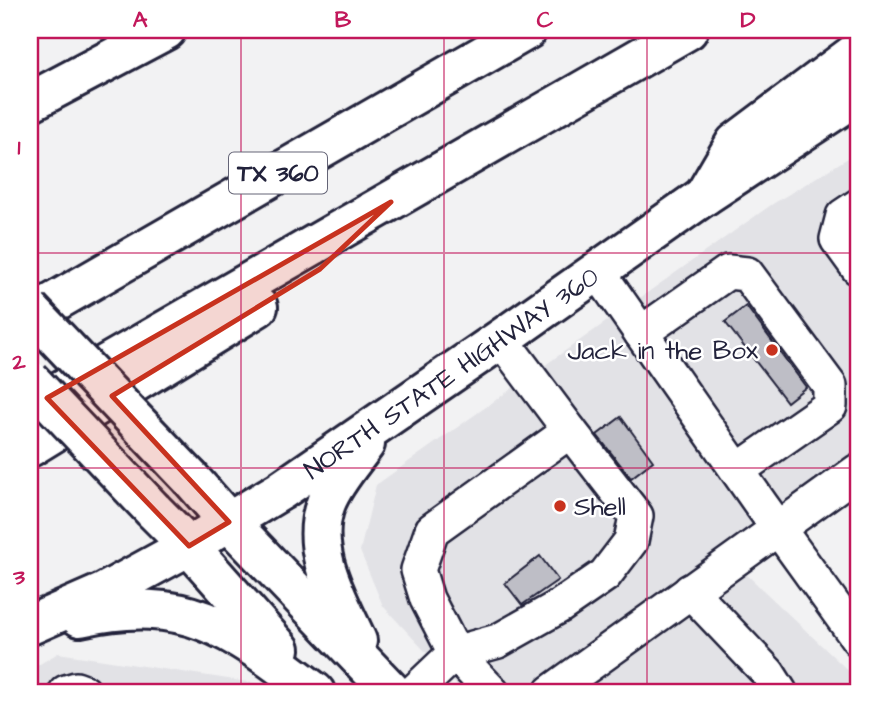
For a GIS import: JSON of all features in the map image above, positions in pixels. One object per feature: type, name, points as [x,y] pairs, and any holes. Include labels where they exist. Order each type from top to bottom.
[{"type":"main road","points":[[30,102],[166,30]]},
{"type":"main road","name":"TX 360","points":[[30,316],[527,30]]},
{"type":"main road","name":"TX 360","points":[[30,408],[688,30]]},
{"type":"main road","points":[[704,196],[735,143],[858,51]]},
{"type":"main road","name":"NORTH STATE HIGHWAY 360","points":[[30,626],[103,593],[189,546],[280,491],[704,196],[858,95]]},
{"type":"main road","points":[[30,447],[320,269],[391,202]]},
{"type":"main road","points":[[30,310],[380,679]]},
{"type":"main road","points":[[30,380],[189,546],[317,692]]},
{"type":"main road","points":[[380,679],[325,569],[321,529],[326,502],[345,470],[382,422]]},
{"type":"main road","points":[[30,626],[115,609],[172,612],[216,624],[253,645],[317,692]]},
{"type":"lane","points":[[858,206],[843,216],[837,239],[858,268]]},
{"type":"lane","points":[[597,270],[858,639]]},
{"type":"lane","points":[[641,333],[728,272],[747,274],[830,386],[830,406],[738,470]]},
{"type":"lane","points":[[414,692],[454,653],[498,641],[560,606],[605,575],[631,541],[636,516],[501,339]]},
{"type":"lane","points":[[492,692],[454,653],[427,599],[418,570],[432,530],[570,431]]},
{"type":"lane","points":[[551,692],[858,471]]},
{"type":"lane","points":[[690,591],[768,673],[780,692]]},
{"type":"lane","points":[[66,692],[76,689],[84,692]]},
{"type":"highlighted area","points":[[391,202],[320,269],[112,396],[229,522],[189,546],[47,398]]},
{"type":"shaded area","points":[[858,152],[858,485],[743,571],[858,680],[858,692],[463,692],[383,606],[360,551],[376,485],[771,205]]},
{"type":"shaded area","points":[[58,653],[261,684],[268,692],[30,692],[30,670]]},
{"type":"building","name":"Jack in the Box","points":[[746,306],[806,387],[787,402],[725,322]]},
{"type":"building","points":[[621,417],[653,461],[631,478],[597,435]]},
{"type":"building","points":[[540,556],[558,580],[522,605],[505,583]]},
{"type":"place","name":"Jack in the Box","points":[[772,350]]},
{"type":"place","name":"Shell","points":[[560,506]]}]
